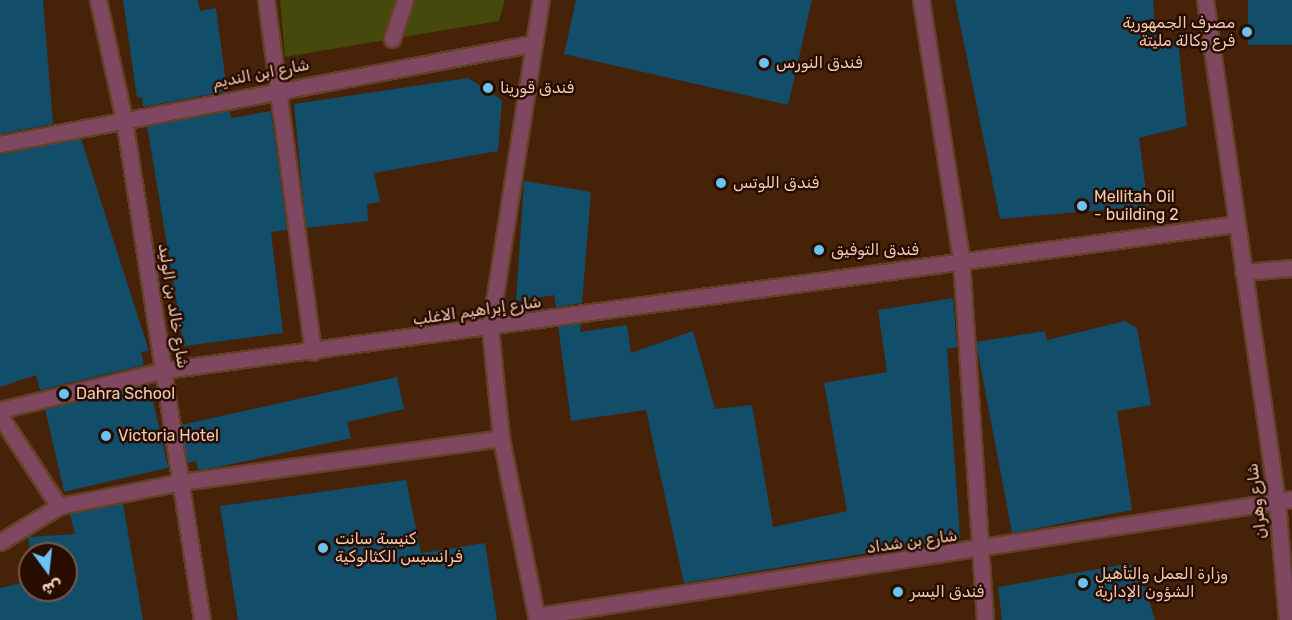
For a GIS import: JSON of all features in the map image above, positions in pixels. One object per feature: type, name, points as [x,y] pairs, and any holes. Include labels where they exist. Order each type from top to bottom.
[{"type":"street","name":"شارع خالد بن الوليد","points":[[98,0],[123,119],[165,370],[202,620]]},
{"type":"street","points":[[266,0],[276,89],[313,352]]},
{"type":"street","points":[[392,39],[405,0]]},
{"type":"street","points":[[537,618],[501,438],[490,328],[530,44],[541,0]]},
{"type":"street","points":[[921,0],[961,260],[984,550],[985,620]]},
{"type":"street","name":"شارع وهران","points":[[1205,0],[1243,272],[1284,501],[1287,620]]},
{"type":"street","name":"شارع ابن النديم","points":[[0,144],[276,89],[530,44]]},
{"type":"street","name":"شارع إبراهيم الاغلب","points":[[0,410],[165,370],[490,328],[961,260],[1236,224]]},
{"type":"street","points":[[1243,272],[1292,268]]},
{"type":"street","points":[[0,416],[59,506]]},
{"type":"street","points":[[0,542],[59,506],[181,482],[501,438]]},
{"type":"street","name":"شارع بن شداد","points":[[537,618],[984,550],[1284,501]]},
{"type":"green space","points":[[280,0],[505,0],[499,21],[285,57]]},
{"type":"building","points":[[0,0],[43,0],[53,124],[0,134]]},
{"type":"building","points":[[123,0],[198,0],[200,11],[216,8],[227,91],[143,107],[142,97],[137,98]]},
{"type":"building","points":[[576,0],[812,0],[788,105],[564,54]]},
{"type":"building","points":[[955,0],[1153,0],[1156,39],[1178,41],[1187,126],[1139,138],[1148,206],[1000,219]]},
{"type":"building","points":[[1248,0],[1292,0],[1292,45],[1248,45]]},
{"type":"building","points":[[468,78],[502,100],[498,151],[374,173],[380,202],[367,204],[368,221],[306,228],[294,104]]},
{"type":"building","points":[[230,111],[231,118],[271,111],[287,230],[271,232],[283,333],[184,346],[147,126]]},
{"type":"building","points":[[81,139],[149,351],[141,352],[144,365],[40,390],[36,375],[0,387],[0,154]]},
{"type":"building","points":[[524,181],[591,192],[582,303],[556,307],[554,295],[516,301]]},
{"type":"building","points":[[953,298],[957,347],[947,349],[960,538],[684,583],[646,410],[571,421],[558,326],[581,323],[580,332],[627,325],[631,353],[693,331],[715,409],[752,405],[773,527],[847,511],[824,383],[887,372],[878,310]]},
{"type":"building","points":[[1125,321],[1137,328],[1151,405],[1117,411],[1132,510],[1012,533],[976,342],[1045,331],[1047,340]]},
{"type":"building","points":[[397,377],[404,409],[347,422],[351,438],[218,467],[198,470],[196,461],[187,463],[181,425]]},
{"type":"building","name":"Victoria Hotel","points":[[149,384],[168,468],[64,492],[45,408]]},
{"type":"building","name":"كنيسة سانت فرانسيس الكثالوكية","points":[[406,480],[421,553],[485,543],[497,620],[238,620],[220,506]]},
{"type":"building","points":[[123,503],[143,620],[0,620],[0,588],[18,584],[18,602],[78,602],[78,542],[29,542],[28,537],[75,534],[70,514]]},
{"type":"building","points":[[1120,565],[1138,565],[1155,620],[1002,620],[998,587]]},
{"type":"place","name":"مصرف الجمهورية فرع وكالة مليتة","points":[[1247,32]]},
{"type":"place","name":"فندق النورس","points":[[764,63]]},
{"type":"place","name":"فندق قورينا","points":[[488,88]]},
{"type":"place","name":"فندق اللوتس","points":[[721,183]]},
{"type":"place","name":"Mellitah Oil - building 2","points":[[1082,206]]},
{"type":"place","name":"فندق التوفيق","points":[[819,250]]},
{"type":"place","name":"Dahra School","points":[[64,394]]},
{"type":"place","name":"Victoria Hotel","points":[[106,436]]},
{"type":"place","name":"كنيسة سانت فرانسيس الكثالوكية","points":[[323,548]]},
{"type":"place","name":"وزارة العمل والتأهيل الشؤون الإدارية","points":[[1083,583]]},
{"type":"place","name":"فندق اليسر","points":[[898,592]]}]
